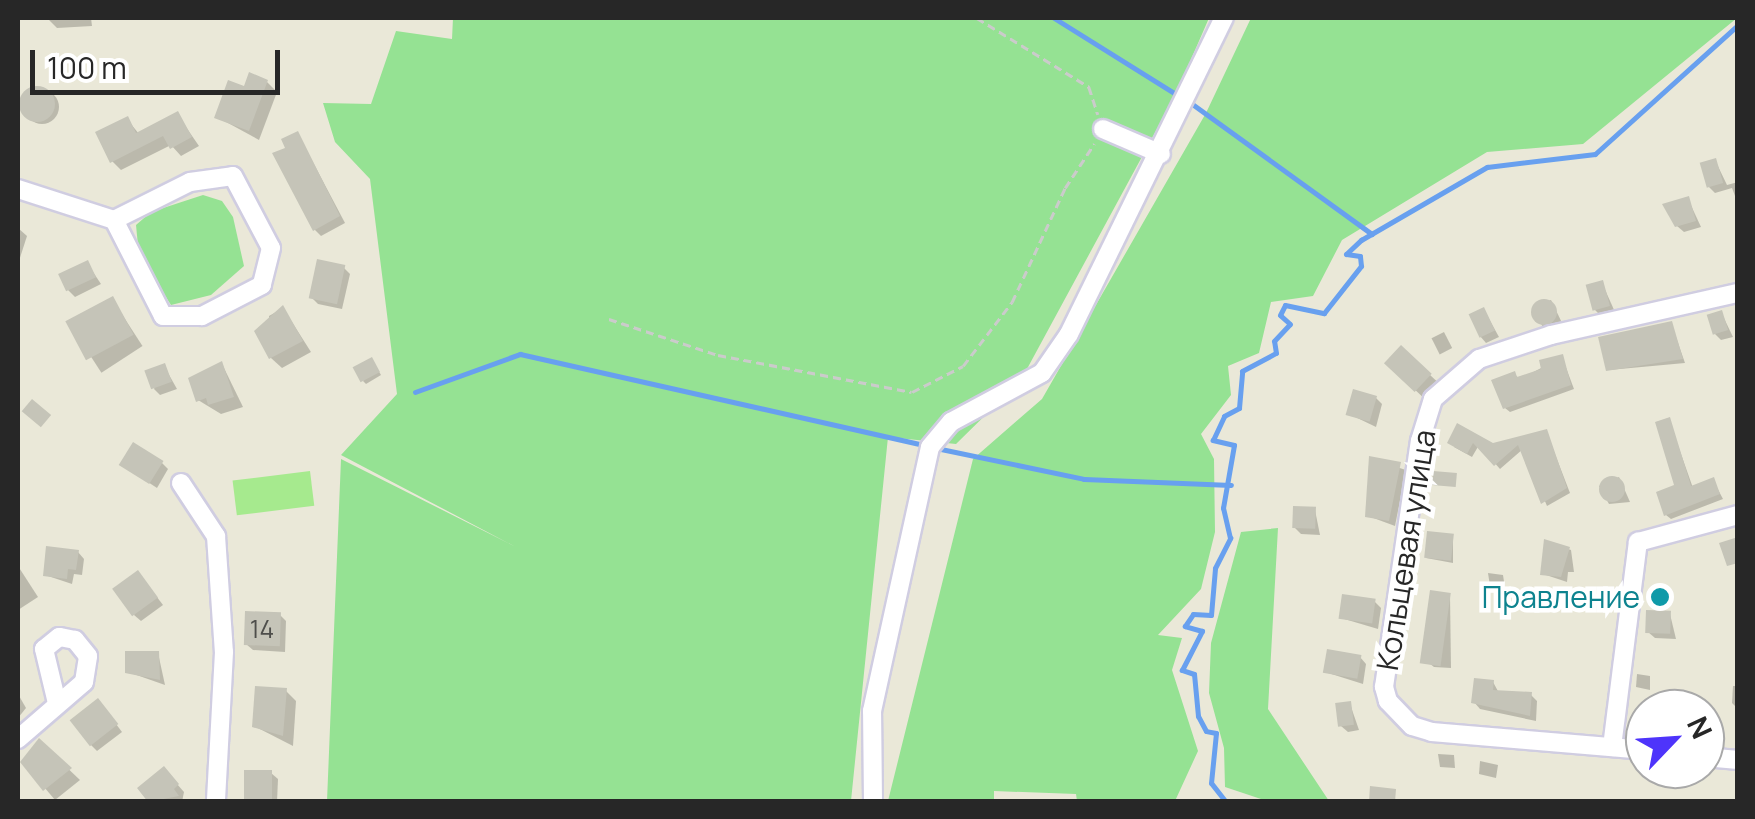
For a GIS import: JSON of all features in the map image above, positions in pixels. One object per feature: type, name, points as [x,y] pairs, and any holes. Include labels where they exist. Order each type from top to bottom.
[{"type":"street","points":[[873,802],[872,711],[930,446],[951,422],[1042,374],[1161,154],[1224,18]]},
{"type":"street","points":[[1103,129],[1161,154]]},
{"type":"street","points":[[18,189],[114,220],[190,182],[233,176],[270,248],[262,285],[202,316],[163,316],[114,220]]},
{"type":"street","name":"Кольцевая улица","points":[[1625,748],[1432,732],[1412,726],[1388,701],[1384,687],[1420,442],[1433,399],[1480,359],[1551,334],[1738,292]]},
{"type":"street","points":[[181,484],[216,536],[224,652],[216,802]]},
{"type":"street","points":[[1612,747],[1638,542],[1738,515]]},
{"type":"street","points":[[18,738],[58,703]]},
{"type":"path","points":[[608,319],[718,355],[912,392],[963,366],[1012,302],[1065,188],[1103,129],[1089,88],[977,18]]},
{"type":"green space","points":[[453,18],[1209,18],[1176,94],[1021,380],[956,444],[888,437],[851,801],[327,801],[341,459],[514,546],[341,455],[397,394],[370,179],[335,142],[323,103],[371,104],[396,31],[452,39]]},
{"type":"green space","points":[[1251,18],[1737,18],[1583,144],[1487,152],[1342,240],[1313,296],[1271,302],[1259,353],[1228,366],[1231,395],[1201,434],[1214,459],[1215,532],[1201,589],[1158,635],[1182,638],[1172,670],[1198,751],[1175,801],[1077,801],[1076,794],[994,791],[994,801],[888,801],[973,459],[1042,399],[1206,113]]},
{"type":"green space","points":[[203,195],[222,201],[233,217],[244,266],[211,295],[171,305],[139,256],[136,225],[151,212]]},
{"type":"green space","points":[[310,471],[314,506],[237,515],[233,481]]},
{"type":"green space","points":[[1278,528],[1268,709],[1329,801],[1267,801],[1225,787],[1224,748],[1209,693],[1211,643],[1241,532]]},
{"type":"building","points":[[249,72],[268,80],[249,131],[214,118],[228,80],[244,86]]},
{"type":"building","points":[[37,86],[50,91],[55,104],[50,117],[37,122],[24,117],[19,104],[24,91]]},
{"type":"building","points":[[178,111],[192,137],[170,149],[163,136],[110,163],[95,132],[128,116],[136,133]]},
{"type":"building","points":[[298,131],[340,216],[313,231],[272,153],[285,148],[281,139]]},
{"type":"building","points":[[1716,158],[1723,183],[1707,188],[1700,163]]},
{"type":"building","points":[[1689,196],[1696,221],[1675,227],[1662,204]]},
{"type":"building","points":[[317,259],[345,265],[337,304],[309,298]]},
{"type":"building","points":[[88,260],[96,277],[66,291],[58,274]]},
{"type":"building","points":[[1603,280],[1610,306],[1593,311],[1586,285]]},
{"type":"building","points":[[113,296],[134,335],[86,360],[65,321]]},
{"type":"building","points":[[1544,299],[1553,303],[1557,312],[1553,321],[1544,325],[1535,321],[1531,312],[1535,303]]},
{"type":"building","points":[[283,305],[303,341],[269,359],[254,331]]},
{"type":"building","points":[[1484,307],[1495,331],[1480,338],[1469,314]]},
{"type":"building","points":[[1722,310],[1728,330],[1713,335],[1707,315]]},
{"type":"building","points":[[1672,321],[1683,359],[1606,371],[1598,337]]},
{"type":"building","points":[[1401,345],[1432,374],[1415,392],[1384,363]]},
{"type":"building","points":[[1563,354],[1571,385],[1503,409],[1491,380],[1515,371],[1517,377],[1541,369],[1539,360]]},
{"type":"building","points":[[372,357],[380,372],[361,382],[353,367]]},
{"type":"building","points":[[222,361],[234,397],[208,405],[206,398],[196,402],[188,378]]},
{"type":"building","points":[[165,363],[172,382],[151,389],[144,371]]},
{"type":"building","points":[[1353,389],[1377,396],[1370,422],[1346,415]]},
{"type":"building","points":[[32,399],[51,415],[41,427],[22,411]]},
{"type":"building","points":[[1670,417],[1691,486],[1714,477],[1720,494],[1664,516],[1656,492],[1674,485],[1655,422]]},
{"type":"building","points":[[1457,423],[1493,443],[1547,429],[1567,488],[1541,504],[1518,445],[1494,466],[1473,443],[1467,454],[1447,443]]},
{"type":"building","points":[[133,442],[164,461],[149,484],[119,465]]},
{"type":"building","points":[[1369,456],[1401,462],[1389,521],[1365,517]]},
{"type":"building","points":[[1433,471],[1457,473],[1456,487],[1432,485]]},
{"type":"building","points":[[1612,476],[1621,480],[1625,489],[1621,498],[1612,502],[1603,498],[1599,489],[1603,480]]},
{"type":"building","points":[[1293,506],[1316,507],[1315,529],[1292,528]]},
{"type":"building","points":[[1427,531],[1454,534],[1451,561],[1424,558]]},
{"type":"building","points":[[1738,537],[1738,563],[1727,566],[1719,543]]},
{"type":"building","points":[[1544,539],[1570,547],[1561,577],[1540,575]]},
{"type":"building","points":[[46,546],[79,550],[76,570],[68,569],[67,579],[43,576]]},
{"type":"building","points":[[138,570],[158,598],[132,616],[112,589]]},
{"type":"building","points":[[1430,590],[1451,593],[1440,666],[1420,663]]},
{"type":"building","points":[[1342,594],[1376,599],[1372,623],[1339,619]]},
{"type":"building","points":[[1646,610],[1671,611],[1670,634],[1645,633]]},
{"type":"building","points":[[245,611],[281,612],[280,646],[244,645]]},
{"type":"building","points":[[1327,649],[1361,655],[1357,679],[1323,673]]},
{"type":"building","points":[[125,651],[159,651],[160,680],[125,673]]},
{"type":"building","points":[[1474,678],[1494,680],[1493,690],[1532,692],[1530,716],[1471,703]]},
{"type":"building","points":[[255,686],[287,688],[283,736],[252,727]]},
{"type":"building","points":[[98,698],[118,724],[90,746],[70,720]]},
{"type":"building","points":[[1351,701],[1354,725],[1338,727],[1335,703]]},
{"type":"building","points":[[39,738],[72,768],[43,791],[20,762]]},
{"type":"building","points":[[164,766],[179,784],[174,789],[179,796],[148,802],[137,788]]},
{"type":"building","points":[[244,770],[272,770],[272,802],[244,802]]},
{"type":"building","points":[[1370,786],[1396,789],[1395,802],[1369,802]]},
{"type":"waterway","points":[[1054,18],[1179,96]]},
{"type":"waterway","points":[[1226,802],[1211,783],[1216,733],[1206,731],[1198,716],[1194,674],[1182,670],[1202,631],[1185,626],[1193,614],[1211,615],[1215,568],[1230,538],[1223,508],[1234,445],[1213,440],[1224,416],[1239,408],[1242,371],[1276,353],[1274,341],[1290,324],[1280,315],[1285,305],[1324,313],[1361,266],[1360,256],[1346,254],[1361,240],[1487,167],[1595,154],[1738,25]]},
{"type":"waterway","points":[[1188,101],[1372,234]]},
{"type":"waterway","points":[[415,392],[520,354],[925,445]]},
{"type":"waterway","points":[[936,448],[1084,479],[1231,485]]},
{"type":"place","name":"Правление","points":[[1660,597]]}]
